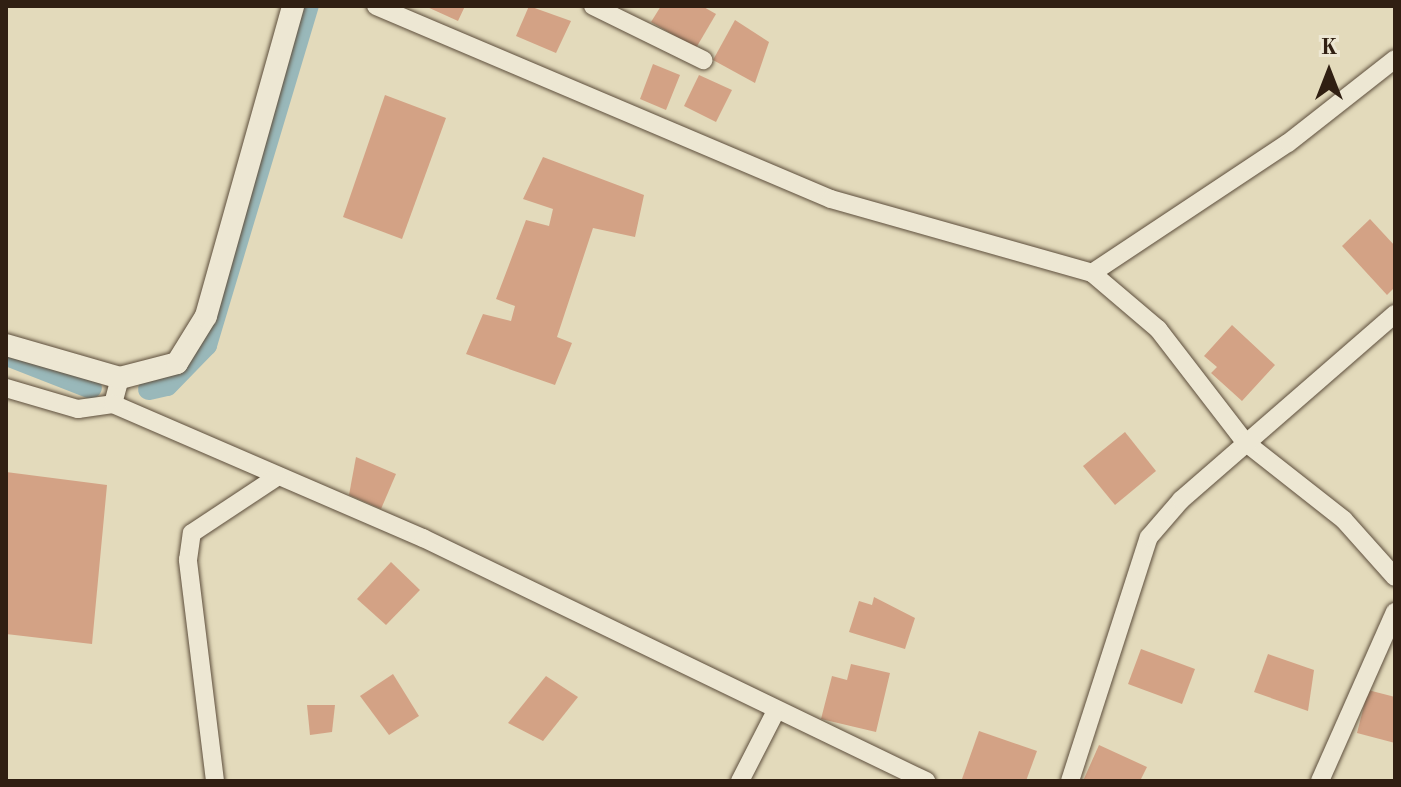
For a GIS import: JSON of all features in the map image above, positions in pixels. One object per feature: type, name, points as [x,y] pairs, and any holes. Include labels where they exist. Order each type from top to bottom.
[{"type":"street","points":[[6,345],[120,378],[177,363],[206,316],[293,6]]},
{"type":"street","points":[[376,6],[402,11],[831,199],[1092,273],[1158,329],[1245,442],[1344,520],[1395,577]]},
{"type":"street","points":[[593,6],[703,60]]},
{"type":"street","points":[[1092,273],[1288,143],[1395,59]]},
{"type":"street","points":[[1070,781],[1149,537],[1245,442],[1395,314]]},
{"type":"street","points":[[113,404],[120,378]]},
{"type":"street","points":[[6,388],[78,409],[113,404],[278,476],[926,781]]},
{"type":"street","points":[[215,781],[188,560],[192,533],[278,476]]},
{"type":"street","points":[[1320,781],[1395,612]]},
{"type":"street","points":[[740,781],[776,711]]},
{"type":"building","points":[[425,6],[465,6],[458,21]]},
{"type":"building","points":[[529,6],[571,21],[556,53],[516,36]]},
{"type":"building","points":[[661,6],[702,6],[716,14],[696,48],[651,22]]},
{"type":"building","points":[[735,20],[769,42],[755,83],[713,60]]},
{"type":"building","points":[[653,64],[680,75],[666,110],[640,99]]},
{"type":"building","points":[[699,75],[732,90],[716,122],[684,106]]},
{"type":"building","points":[[385,95],[446,118],[402,239],[343,217]]},
{"type":"building","points":[[543,157],[644,195],[635,237],[593,228],[557,337],[572,343],[555,385],[466,354],[483,314],[511,321],[515,306],[496,299],[526,220],[549,226],[553,209],[523,199]]},
{"type":"building","points":[[1370,219],[1395,246],[1395,287],[1387,295],[1342,246]]},
{"type":"building","points":[[1232,325],[1275,365],[1242,401],[1211,373],[1217,367],[1204,356]]},
{"type":"building","points":[[1125,432],[1156,471],[1115,505],[1083,466]]},
{"type":"building","points":[[356,457],[396,474],[381,509],[349,495]]},
{"type":"building","points":[[6,472],[107,485],[92,644],[6,634]]},
{"type":"building","points":[[391,562],[420,590],[386,625],[357,599]]},
{"type":"building","points":[[874,597],[915,618],[905,649],[849,632],[859,601],[872,605]]},
{"type":"building","points":[[1141,649],[1195,669],[1182,704],[1128,684]]},
{"type":"building","points":[[1268,654],[1314,670],[1308,711],[1254,692]]},
{"type":"building","points":[[851,664],[890,673],[876,732],[821,719],[832,676],[847,680]]},
{"type":"building","points":[[393,674],[419,716],[389,735],[360,696]]},
{"type":"building","points":[[546,676],[578,697],[543,741],[508,723]]},
{"type":"building","points":[[1368,690],[1395,697],[1395,743],[1357,733]]},
{"type":"building","points":[[307,705],[335,705],[332,732],[310,735]]},
{"type":"building","points":[[979,731],[1037,751],[1026,781],[962,779]]},
{"type":"building","points":[[1099,745],[1147,767],[1140,781],[1083,781]]},
{"type":"waterway","points":[[149,389],[167,385],[206,345],[308,6]]},
{"type":"waterway","points":[[7,355],[91,388]]}]
